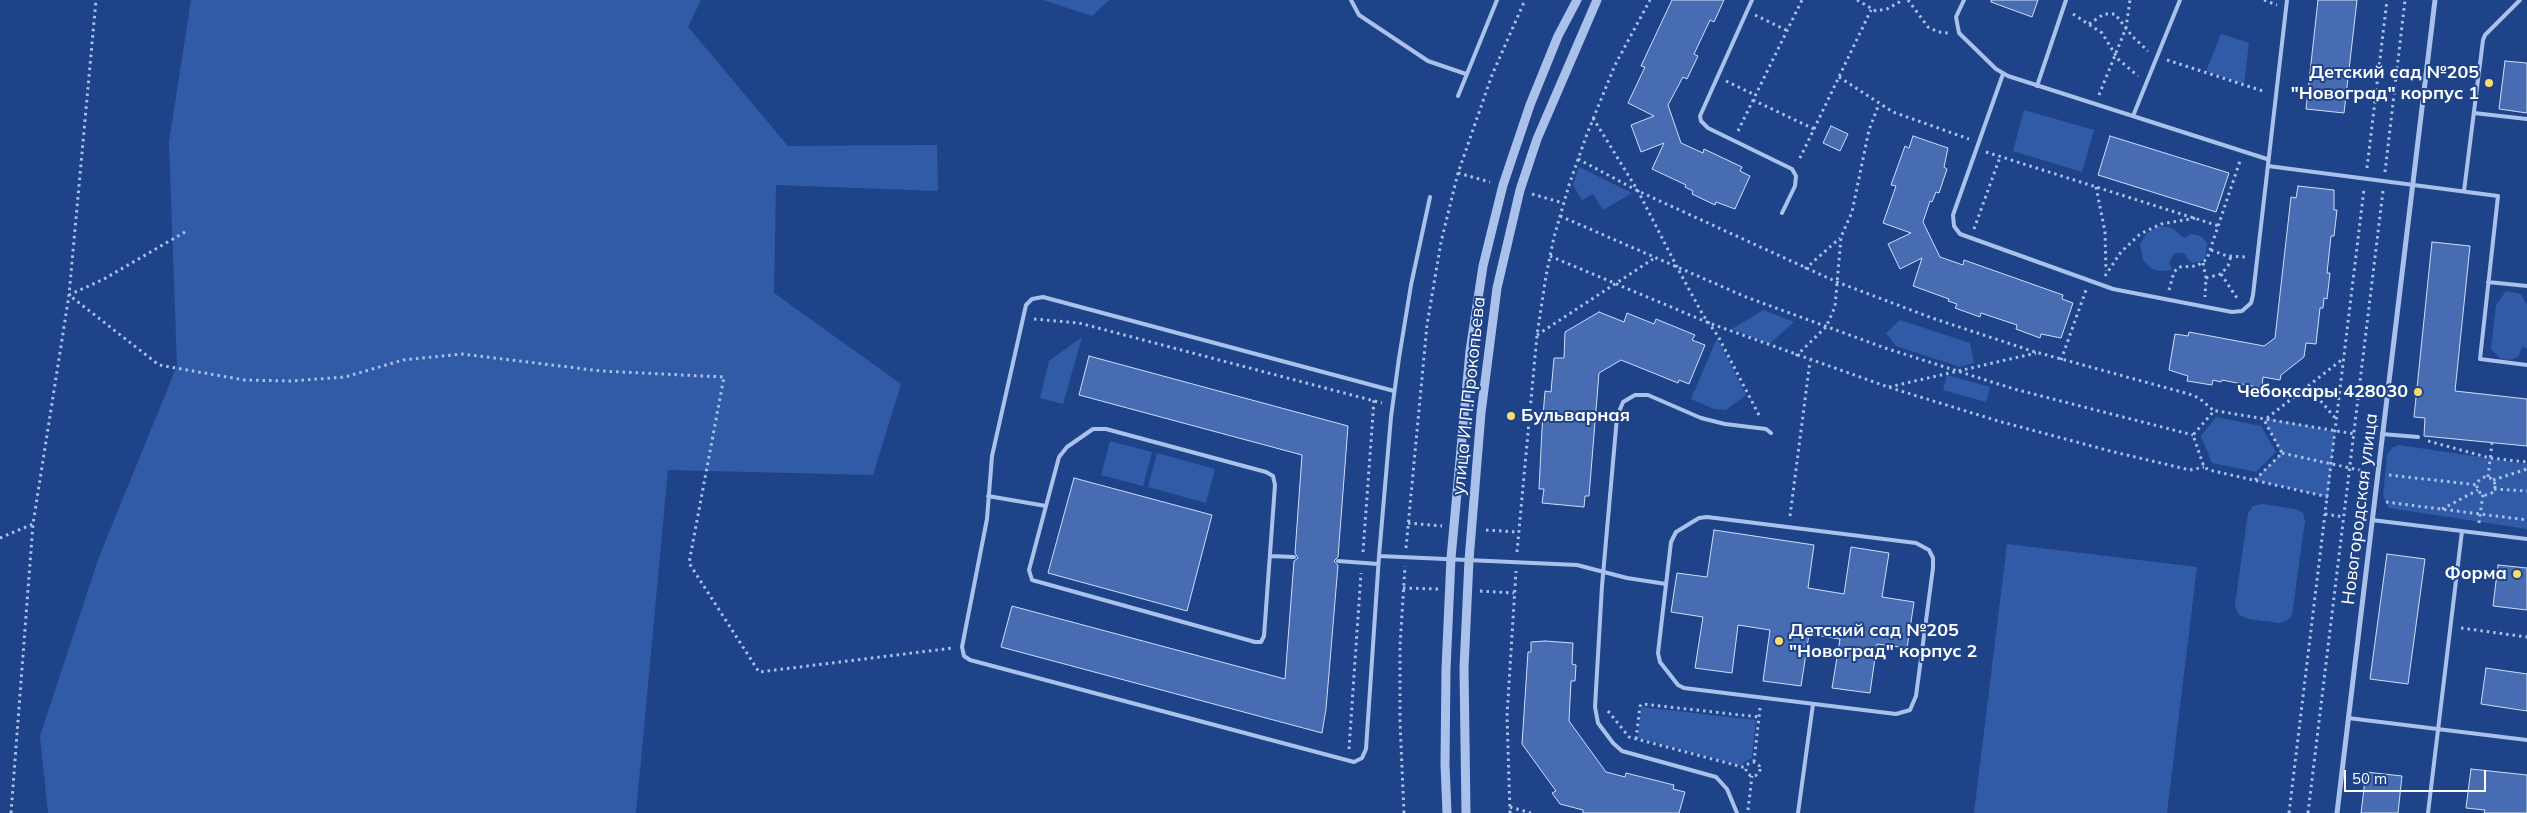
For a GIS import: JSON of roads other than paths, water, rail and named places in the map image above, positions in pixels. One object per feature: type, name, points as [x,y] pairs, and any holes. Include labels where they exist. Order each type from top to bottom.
[{"type":"street","name":"улица И.П.Прокопьева","points":[[1447,813],[1445,764],[1446,669],[1451,558],[1470,351],[1483,266],[1502,186],[1530,105],[1558,36],[1577,0]]},
{"type":"street","name":"улица И.П.Прокопьева","points":[[1466,813],[1464,668],[1469,560],[1480,413],[1489,344],[1508,237],[1520,190],[1537,139],[1597,0]]},
{"type":"street","name":"Новогородская улица","points":[[2337,813],[2435,0]]},
{"type":"lane","points":[[1351,0],[1359,15],[1428,61],[1466,74]]},
{"type":"lane","points":[[1458,96],[1497,0]]},
{"type":"lane","points":[[1752,0],[1702,108],[1701,121],[1708,128],[1793,172],[1795,186],[1782,213]]},
{"type":"lane","points":[[1964,0],[1956,17],[1959,33],[2003,74],[2267,159]]},
{"type":"lane","points":[[2036,86],[2066,0]]},
{"type":"lane","points":[[2133,116],[2180,0]]},
{"type":"lane","points":[[2003,74],[1953,215],[1956,230],[1971,239],[2102,286],[2232,312],[2244,310],[2251,303],[2253,295],[2268,166],[2267,159],[2287,0]]},
{"type":"lane","points":[[2464,191],[2483,40],[2485,35],[2520,0]]},
{"type":"lane","points":[[2474,112],[2527,119]]},
{"type":"lane","points":[[2268,166],[2498,196],[2480,359],[2527,365]]},
{"type":"lane","points":[[1394,391],[1043,297],[1037,297],[1029,301],[1023,317],[992,456],[985,528],[962,647],[964,656],[970,660],[1348,762],[1360,760],[1366,749],[1378,564],[1392,405],[1411,285],[1430,197]]},
{"type":"lane","points":[[2488,282],[2527,286]]},
{"type":"lane","points":[[1737,813],[1724,784],[1711,775],[1619,749],[1597,720],[1596,694],[1604,572],[1617,417],[1623,402],[1635,395],[1648,395],[1711,421],[1766,429],[1771,433]]},
{"type":"lane","points":[[1106,429],[1270,474],[1275,485],[1270,556],[1263,639],[1255,642],[1032,580],[1029,570],[1062,453],[1089,431],[1106,429]]},
{"type":"lane","points":[[2382,434],[2418,437]]},
{"type":"lane","points":[[988,496],[1046,506]]},
{"type":"lane","points":[[1707,516],[1916,543],[1929,550],[1933,558],[1916,696],[1910,710],[1896,714],[1684,688],[1678,685],[1660,662],[1658,653],[1666,584],[1671,542],[1676,532],[1699,518],[1707,516]]},
{"type":"lane","points":[[2372,520],[2527,539]]},
{"type":"lane","points":[[2428,813],[2462,531]]},
{"type":"lane","points":[[1270,556],[1294,557]]},
{"type":"lane","points":[[1379,556],[1451,558],[1577,566],[1627,578],[1666,584]]},
{"type":"lane","points":[[1338,561],[1378,564]]},
{"type":"lane","points":[[1798,813],[1813,704]]},
{"type":"lane","points":[[2348,718],[2527,740]]},
{"type":"place","name":"Детский сад №205 \"Новоград\" корпус 1","points":[[2489,83]]},
{"type":"place","name":"Чебоксары 428030","points":[[2418,392]]},
{"type":"place","name":"Бульварная","points":[[1511,416]]},
{"type":"place","name":"Форма","points":[[2517,574]]},
{"type":"place","name":"Детский сад №205 \"Новоград\" корпус 2","points":[[1779,641]]}]
